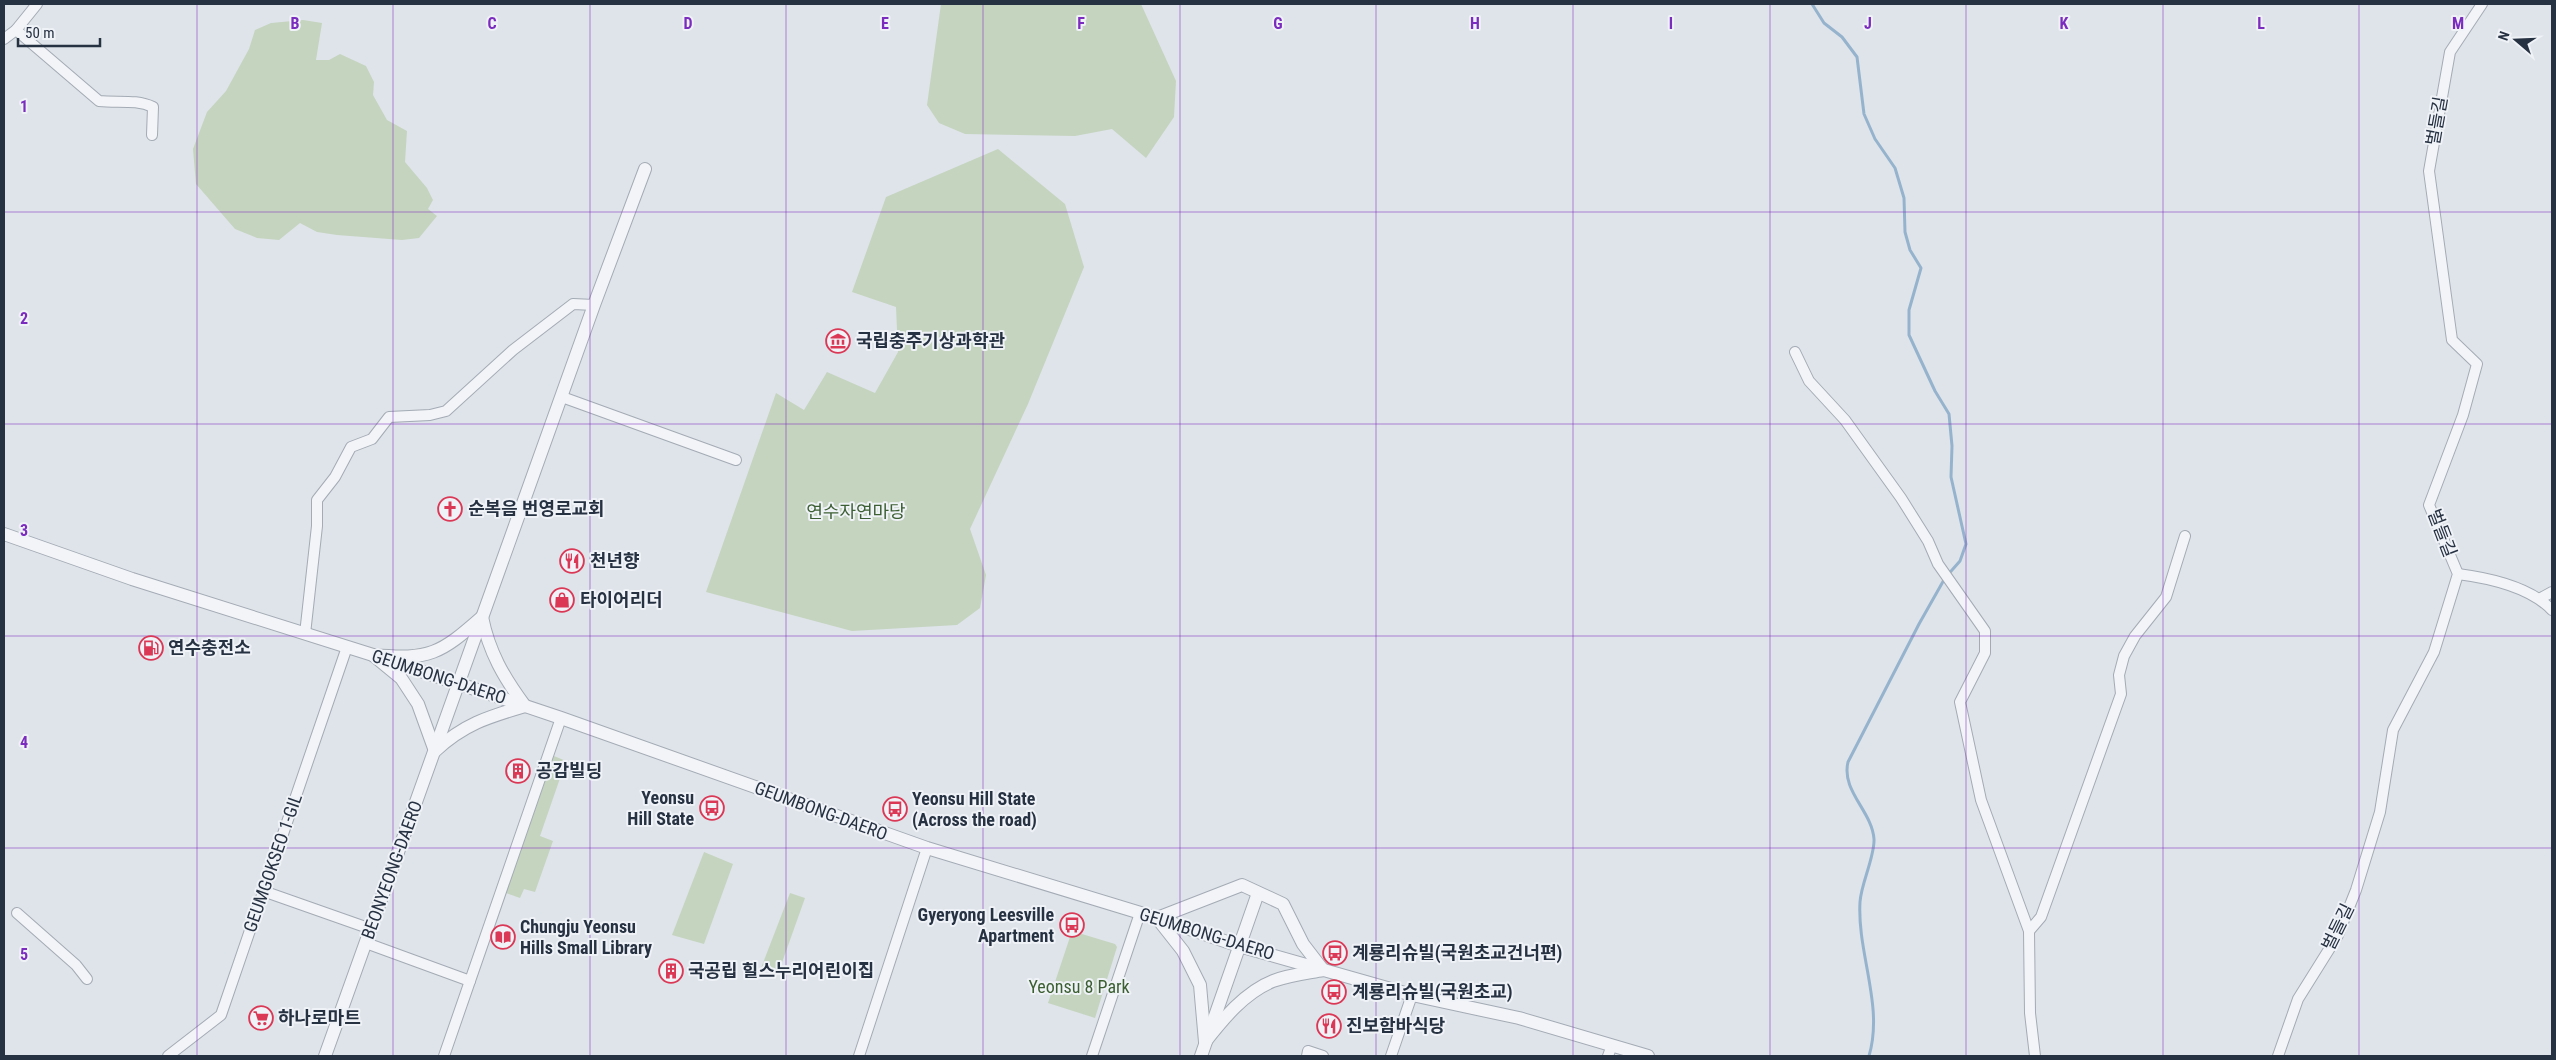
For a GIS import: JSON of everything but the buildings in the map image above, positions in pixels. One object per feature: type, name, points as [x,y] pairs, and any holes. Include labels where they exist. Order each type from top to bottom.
[{"type":"street","points":[[4,40],[16,30],[38,4]]},
{"type":"street","name":"벌들길","points":[[2278,1056],[2298,999],[2338,934],[2356,890],[2380,812],[2393,730],[2434,652],[2458,574],[2429,506],[2463,415],[2477,364],[2452,340],[2429,171],[2450,52],[2482,4]]},
{"type":"street","points":[[16,30],[99,101],[115,103],[140,101],[153,107],[152,135]]},
{"type":"street","name":"BEONYEONG-DAERO","points":[[325,1056],[594,305],[645,169]]},
{"type":"street","points":[[305,634],[317,526],[317,500],[336,477],[351,447],[372,440],[389,417],[430,415],[446,411],[513,350],[573,304],[594,305]]},
{"type":"street","points":[[1795,352],[1809,381],[1845,420],[1901,498],[1928,541],[1943,570],[1985,632],[1985,653],[1960,702],[1964,728],[1970,742],[1981,800],[2029,931],[2030,1013],[2035,1056]]},
{"type":"street","points":[[562,397],[736,460]]},
{"type":"street","name":"GEUMBONG-DAERO","points":[[4,534],[141,582],[373,655],[526,706],[927,848],[1157,918],[1239,946],[1412,995],[1519,1018],[1610,1051],[1648,1056]]},
{"type":"street","points":[[2029,931],[2041,916],[2121,694],[2119,675],[2124,656],[2135,636],[2166,597],[2185,536]]},
{"type":"street","points":[[2458,574],[2482,577],[2541,598],[2552,610]]},
{"type":"street","points":[[2541,598],[2552,592]]},
{"type":"street","points":[[373,655],[410,658],[437,651],[450,645],[482,617]]},
{"type":"street","points":[[373,655],[402,678],[418,704],[435,750],[454,733],[474,723],[526,706],[496,663],[486,638],[482,617]]},
{"type":"street","name":"GEUMGOKSEO 1-GIL","points":[[168,1056],[221,1015],[347,647]]},
{"type":"street","points":[[444,1056],[561,718]]},
{"type":"street","points":[[859,1056],[927,848]]},
{"type":"street","points":[[1242,886],[1283,904],[1303,944],[1323,970],[1276,980],[1262,986],[1224,1018],[1205,1042],[1200,985],[1183,951],[1157,918],[1242,886]]},
{"type":"street","points":[[263,891],[371,929]]},
{"type":"street","points":[[1200,1056],[1258,893]]},
{"type":"street","points":[[17,913],[76,965],[87,979]]},
{"type":"street","points":[[1092,1056],[1140,913]]},
{"type":"street","points":[[366,943],[470,982]]},
{"type":"street","points":[[1391,1056],[1412,995]]},
{"type":"street","points":[[1306,1056],[1308,1051],[1323,1056]]},
{"type":"green space","points":[[941,4],[1141,4],[1176,81],[1174,117],[1146,158],[1112,129],[1075,136],[965,134],[939,123],[927,105]]},
{"type":"green space","points":[[303,20],[322,23],[316,60],[329,60],[340,54],[366,66],[374,82],[373,95],[387,120],[407,131],[405,162],[427,188],[433,200],[428,209],[437,216],[419,238],[402,240],[337,235],[317,232],[300,223],[279,240],[257,238],[235,229],[196,184],[193,149],[207,112],[226,91],[249,49],[255,30],[271,23]]},
{"type":"green space","name":"연수자연마당","points":[[998,149],[1065,204],[1084,267],[1028,404],[970,529],[986,575],[980,608],[957,625],[852,631],[706,592],[776,393],[804,410],[827,372],[875,393],[898,352],[896,307],[852,292],[886,197]]},
{"type":"green space","points":[[554,756],[566,761],[540,836],[553,841],[535,892],[524,889],[520,898],[506,893]]},
{"type":"green space","points":[[704,852],[733,864],[704,944],[672,935]]},
{"type":"green space","points":[[790,893],[805,898],[779,971],[773,974],[761,968]]},
{"type":"green space","name":"Yeonsu 8 Park","points":[[1072,931],[1115,944],[1117,947],[1095,1018],[1048,1003]]},
{"type":"waterway","points":[[1812,4],[1824,23],[1842,37],[1857,57],[1864,114],[1875,139],[1895,168],[1904,198],[1905,232],[1910,250],[1921,268],[1909,310],[1909,335],[1935,391],[1949,414],[1952,446],[1951,477],[1966,544],[1960,561],[1945,578],[1919,624],[1848,762],[1849,782],[1868,819],[1874,839],[1874,846],[1860,902],[1862,941],[1874,1018],[1869,1056]]},
{"type":"place","name":"국립충주기상과학관","points":[[838,341]]},
{"type":"place","name":"순복음 번영로교회","points":[[450,509]]},
{"type":"place","name":"천년향","points":[[572,561]]},
{"type":"place","name":"타이어리더","points":[[562,600]]},
{"type":"place","name":"연수충전소","points":[[151,648]]},
{"type":"place","name":"공감빌딩","points":[[518,771]]},
{"type":"place","name":"Yeonsu Hill State","points":[[712,808]]},
{"type":"place","name":"Yeonsu Hill State (Across the road)","points":[[895,809]]},
{"type":"place","name":"Gyeryong Leesville Apartment","points":[[1072,925]]},
{"type":"place","name":"Chungju Yeonsu Hills Small Library","points":[[503,937]]},
{"type":"place","name":"계룡리슈빌(국원초교건너편)","points":[[1335,953]]},
{"type":"place","name":"국공립 힐스누리어린이집","points":[[671,971]]},
{"type":"place","name":"계룡리슈빌(국원초교)","points":[[1334,992]]},
{"type":"place","name":"하나로마트","points":[[261,1018]]},
{"type":"place","name":"진보함바식당","points":[[1329,1026]]}]
